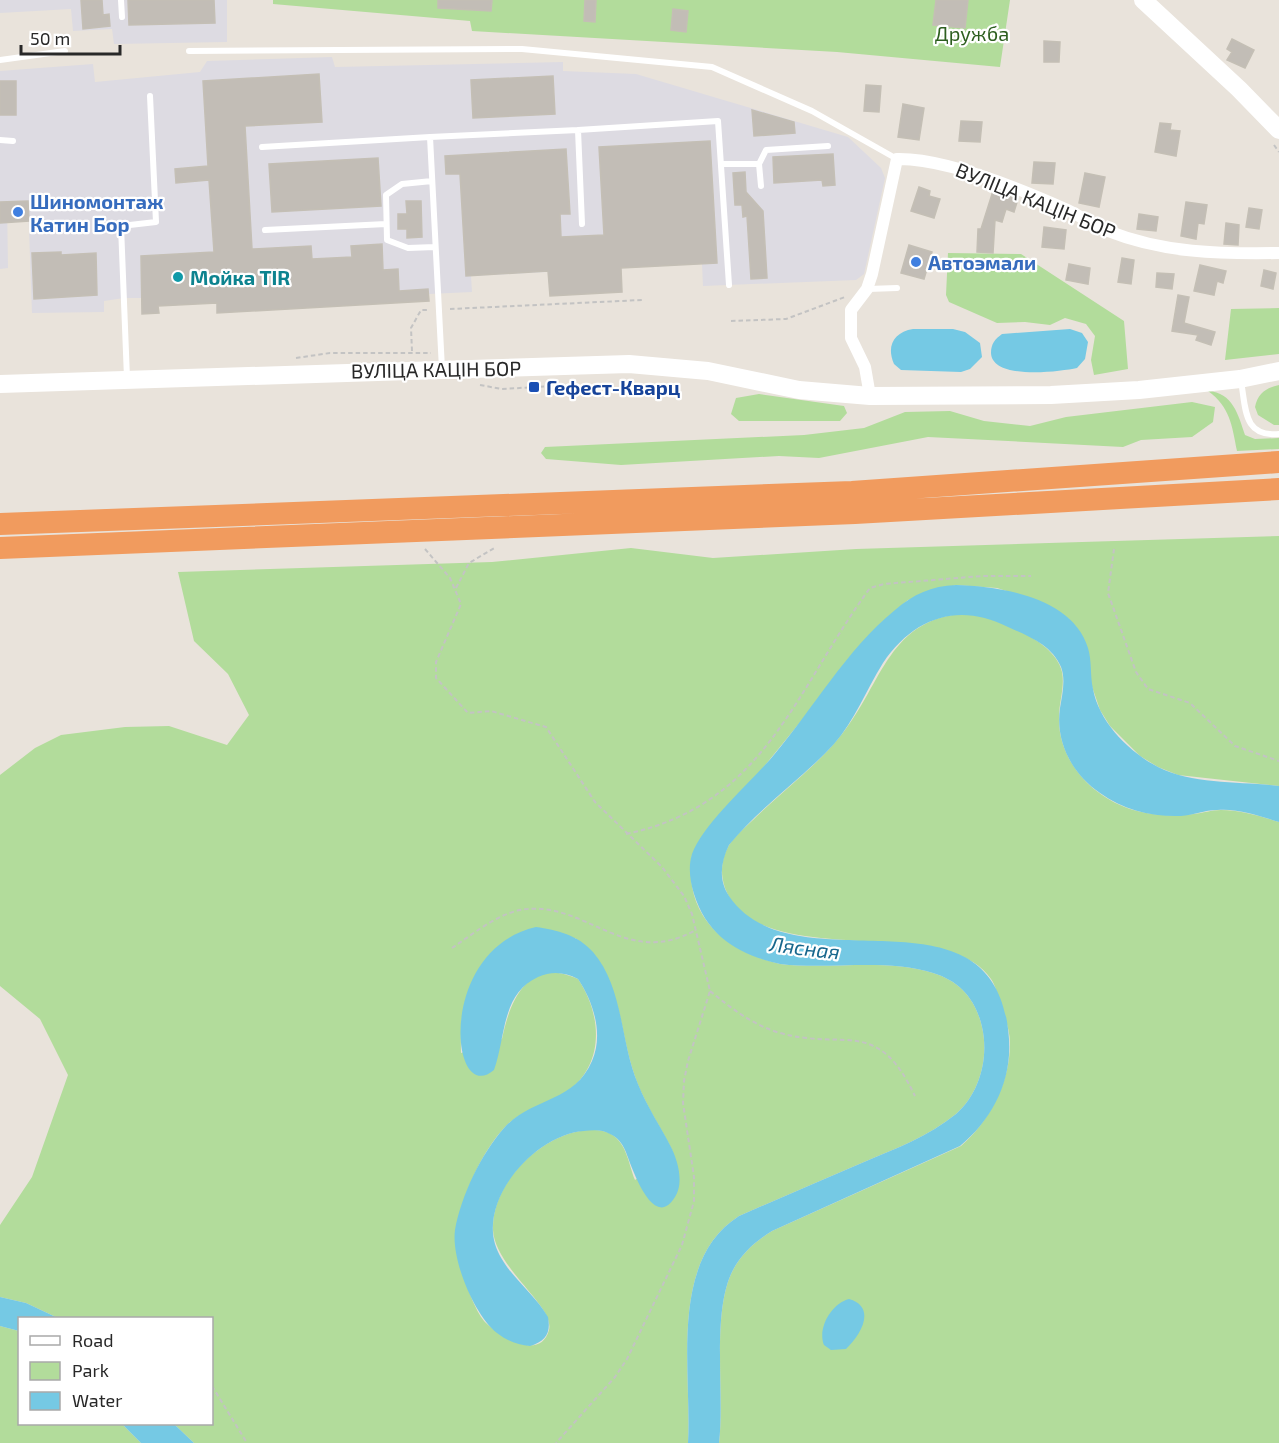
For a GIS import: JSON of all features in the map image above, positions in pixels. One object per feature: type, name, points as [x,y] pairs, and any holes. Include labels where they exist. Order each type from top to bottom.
[{"type":"highway","points":[[0,524],[852,492],[1279,462]]},
{"type":"highway","points":[[0,548],[855,513],[1279,489]]},
{"type":"main road","points":[[1143,0],[1239,89],[1279,130]]},
{"type":"main road","name":"ВУЛІЦА КАЦІН БОР","points":[[0,384],[630,364],[708,371],[799,390],[870,396],[1051,395],[1240,380],[1279,371]]},
{"type":"street","name":"ВУЛІЦА КАЦІН БОР","points":[[897,159],[919,159],[948,165],[1064,208],[1107,231],[1168,249],[1219,254],[1279,253]]},
{"type":"street","points":[[870,396],[864,367],[851,338],[851,310],[867,289],[897,159]]},
{"type":"lane","points":[[121,0],[122,17]]},
{"type":"lane","points":[[189,51],[522,49],[712,67],[812,111],[897,159]]},
{"type":"lane","points":[[0,60],[65,51]]},
{"type":"lane","points":[[127,379],[121,225],[156,222],[150,96]]},
{"type":"lane","points":[[262,147],[718,121],[729,285]]},
{"type":"lane","points":[[578,130],[582,224]]},
{"type":"lane","points":[[429,137],[442,370]]},
{"type":"lane","points":[[0,140],[14,141]]},
{"type":"lane","points":[[761,186],[759,164],[766,150],[828,146]]},
{"type":"lane","points":[[721,164],[759,164]]},
{"type":"lane","points":[[432,181],[402,184],[386,195],[386,224],[387,240],[408,248],[435,247]]},
{"type":"lane","points":[[265,230],[386,224]]},
{"type":"lane","points":[[867,289],[897,288]]},
{"type":"lane","points":[[1240,380],[1248,422],[1254,430],[1265,435],[1279,434]]},
{"type":"path","points":[[731,321],[786,319],[867,289]]},
{"type":"path","points":[[471,309],[642,300]]},
{"type":"path","points":[[474,384],[502,389],[554,386]]},
{"type":"path","points":[[403,531],[431,554],[456,588],[462,604],[436,662],[436,678],[468,713],[491,711],[546,728],[595,802],[674,882],[688,905],[710,991],[684,1081],[683,1103],[694,1177],[694,1201],[682,1245],[627,1359],[615,1377],[556,1443]]},
{"type":"path","points":[[456,588],[469,563],[503,543]]},
{"type":"path","points":[[1114,549],[1108,593],[1136,672],[1148,688],[1190,703],[1235,746],[1279,762]]},
{"type":"path","points":[[626,834],[655,828],[690,813],[725,790],[742,774],[781,726],[870,588],[884,584],[982,576],[1031,576]]},
{"type":"path","points":[[452,948],[496,920],[518,910],[531,909],[559,913],[641,942],[669,941],[696,930]]},
{"type":"path","points":[[710,991],[736,1012],[768,1029],[802,1036],[840,1038],[877,1047],[891,1057],[915,1096]]},
{"type":"path","points":[[213,1388],[247,1443]]},
{"type":"shaded area","points":[[0,0],[227,0],[227,42],[114,44],[112,29],[73,31],[71,9],[0,13]]},
{"type":"shaded area","points":[[332,57],[335,67],[563,62],[563,71],[636,74],[848,137],[881,168],[885,178],[864,274],[856,280],[703,286],[702,264],[471,276],[472,292],[429,294],[429,301],[217,313],[216,303],[159,306],[159,313],[142,314],[141,298],[124,298],[104,301],[104,312],[32,313],[28,201],[7,202],[8,268],[0,269],[0,71],[93,64],[95,82],[200,72],[207,61]]},
{"type":"green space","name":"Дружба","points":[[273,0],[1010,0],[1000,67],[837,52],[472,31],[470,21],[273,4]]},
{"type":"green space","points":[[948,253],[1021,254],[1124,321],[1128,369],[1094,375],[1091,360],[1095,336],[1086,324],[1065,318],[1050,325],[1025,322],[997,323],[949,302],[946,295]]},
{"type":"green space","points":[[1279,308],[1279,354],[1225,360],[1231,309]]},
{"type":"green space","points":[[1279,385],[1279,425],[1274,425],[1258,415],[1255,407],[1263,392]]},
{"type":"green space","points":[[1208,391],[1229,400],[1237,412],[1245,435],[1255,439],[1279,438],[1279,449],[1237,451],[1226,410]]},
{"type":"green space","points":[[759,394],[844,406],[847,413],[840,421],[739,421],[731,414],[736,398]]},
{"type":"green space","points":[[1192,402],[1215,407],[1213,422],[1192,437],[1141,440],[1123,447],[928,437],[819,458],[779,456],[621,465],[546,459],[541,453],[545,447],[804,435],[864,428],[905,412],[950,411],[984,421],[1030,426],[1066,417]]},
{"type":"green space","points":[[1279,536],[1279,786],[1178,775],[1140,756],[1110,726],[1100,710],[1069,619],[1035,600],[997,588],[956,585],[908,600],[880,624],[692,855],[691,877],[694,896],[701,913],[712,928],[742,950],[760,958],[780,964],[896,966],[933,973],[951,981],[959,986],[971,1000],[979,1017],[984,1038],[981,1074],[971,1096],[964,1105],[956,1114],[935,1129],[900,1147],[739,1216],[717,1236],[702,1260],[693,1289],[688,1320],[688,1443],[194,1443],[175,1425],[213,1425],[213,1317],[56,1317],[26,1303],[0,1297],[0,1225],[32,1177],[68,1075],[40,1019],[0,986],[0,775],[35,748],[61,735],[125,727],[169,726],[227,745],[249,715],[228,674],[194,641],[178,572],[492,562],[631,548],[713,558],[856,549]],"holes":[[[575,938],[591,952],[603,968],[617,1004],[637,1082],[673,1152],[635,1180],[625,1150],[618,1140],[608,1133],[588,1130],[553,1140],[522,1164],[510,1178],[495,1212],[493,1230],[496,1244],[503,1258],[543,1310],[548,1320],[549,1330],[544,1339],[537,1344],[519,1343],[500,1334],[486,1323],[474,1303],[463,1273],[457,1243],[458,1220],[476,1170],[497,1136],[519,1116],[564,1094],[587,1070],[596,1040],[595,1025],[592,1009],[578,979],[561,973],[546,973],[534,978],[516,997],[502,1039],[461,1053],[461,1025],[465,1000],[474,978],[490,954]]]},
{"type":"green space","points":[[969,613],[994,620],[1023,633],[1048,650],[1057,661],[1063,678],[1059,717],[1061,739],[1075,769],[1108,799],[1131,809],[1156,814],[1181,815],[1228,810],[1279,822],[1279,1443],[719,1443],[722,1308],[726,1287],[741,1258],[755,1243],[772,1231],[961,1146],[989,1113],[1002,1087],[1009,1058],[1010,1039],[1007,1024],[991,979],[968,959],[935,949],[896,943],[811,937],[773,929],[744,914],[725,888],[722,877],[723,861],[729,845],[833,745],[856,714],[891,656],[904,640],[921,626],[942,617]]},
{"type":"green space","points":[[0,1326],[18,1331],[18,1425],[123,1425],[141,1443],[0,1443]]},
{"type":"water","points":[[913,329],[953,329],[965,332],[980,343],[982,357],[970,369],[961,372],[901,370],[894,364],[891,346],[901,333]]},
{"type":"water","points":[[1070,329],[1082,333],[1088,342],[1085,359],[1077,368],[1027,372],[1014,371],[994,362],[992,347],[1002,334]]},
{"type":"water","name":"Лясная","points":[[956,585],[1014,592],[1052,606],[1067,617],[1080,631],[1088,648],[1096,701],[1109,724],[1126,744],[1147,761],[1172,773],[1202,780],[1279,786],[1279,822],[1233,810],[1212,810],[1181,816],[1149,814],[1118,804],[1100,793],[1074,767],[1063,745],[1059,721],[1063,693],[1061,667],[1046,647],[1023,634],[990,619],[955,615],[939,618],[923,625],[895,647],[834,744],[754,818],[729,845],[723,864],[723,883],[729,896],[760,923],[799,936],[933,946],[970,960],[997,989],[1009,1039],[1007,1070],[998,1098],[990,1112],[982,1124],[960,1146],[772,1231],[745,1253],[733,1270],[726,1287],[722,1308],[719,1443],[688,1443],[688,1320],[693,1289],[702,1260],[717,1236],[739,1216],[900,1147],[946,1122],[964,1105],[977,1085],[984,1050],[982,1027],[976,1008],[959,986],[943,977],[896,966],[780,964],[751,955],[726,941],[707,921],[694,894],[690,864],[692,854],[706,830],[773,756],[845,661],[877,626],[916,595],[939,587]]},
{"type":"water","points":[[536,927],[559,932],[581,941],[603,966],[616,999],[632,1068],[646,1101],[672,1149],[680,1179],[675,1197],[666,1206],[658,1207],[643,1192],[621,1143],[613,1135],[604,1131],[584,1131],[566,1135],[548,1143],[531,1155],[505,1188],[496,1207],[493,1225],[495,1244],[499,1254],[548,1317],[549,1328],[546,1336],[540,1342],[530,1346],[521,1345],[501,1336],[488,1325],[480,1313],[460,1271],[455,1230],[467,1190],[487,1150],[496,1138],[515,1118],[575,1085],[584,1075],[595,1051],[597,1029],[588,997],[578,979],[553,973],[538,977],[517,994],[507,1018],[494,1070],[479,1076],[468,1067],[462,1048],[461,1021],[467,992],[481,964],[504,941]]},
{"type":"water","points":[[0,1297],[26,1303],[56,1317],[18,1317],[18,1331],[0,1326]]},
{"type":"water","points":[[849,1299],[858,1303],[862,1308],[864,1322],[857,1336],[846,1349],[831,1350],[824,1345],[822,1338],[824,1324],[837,1305]]},
{"type":"water","points":[[123,1425],[175,1425],[194,1443],[141,1443]]},
{"type":"building","points":[[81,0],[102,0],[103,15],[109,14],[110,26],[83,29]]},
{"type":"building","points":[[128,0],[214,0],[215,23],[129,25]]},
{"type":"building","points":[[438,0],[492,0],[491,11],[438,8]]},
{"type":"building","points":[[585,0],[596,0],[595,22],[584,21]]},
{"type":"building","points":[[936,0],[968,0],[965,28],[933,25]]},
{"type":"building","points":[[673,9],[688,11],[686,32],[671,30]]},
{"type":"building","points":[[1232,39],[1254,50],[1245,68],[1227,60],[1232,52],[1227,49]]},
{"type":"building","points":[[1044,41],[1060,42],[1059,62],[1044,62]]},
{"type":"building","points":[[319,74],[322,122],[245,126],[252,249],[311,246],[312,259],[352,257],[351,246],[382,244],[383,270],[398,269],[399,291],[428,289],[429,301],[217,313],[217,303],[158,306],[159,313],[142,314],[141,256],[214,252],[209,180],[176,183],[175,169],[208,166],[203,81]]},
{"type":"building","points":[[553,76],[555,114],[473,118],[471,80]]},
{"type":"building","points":[[0,81],[16,81],[16,115],[0,115]]},
{"type":"building","points":[[866,85],[881,86],[879,112],[864,111]]},
{"type":"building","points":[[903,104],[924,108],[919,140],[898,137]]},
{"type":"building","points":[[752,110],[794,122],[795,133],[754,136]]},
{"type":"building","points":[[961,121],[982,122],[980,142],[959,141]]},
{"type":"building","points":[[1160,123],[1171,124],[1170,130],[1180,131],[1176,156],[1155,152]]},
{"type":"building","points":[[710,141],[717,263],[621,268],[622,292],[550,296],[548,271],[466,276],[460,174],[446,174],[445,156],[566,149],[570,214],[560,214],[561,237],[604,235],[599,147]]},
{"type":"building","points":[[833,154],[835,185],[823,186],[822,180],[774,183],[773,157]]},
{"type":"building","points":[[378,158],[381,206],[272,212],[269,164]]},
{"type":"building","points":[[1034,162],[1055,163],[1053,184],[1032,183]]},
{"type":"building","points":[[745,172],[746,192],[763,211],[767,278],[751,279],[747,216],[743,217],[742,205],[735,205],[733,173]]},
{"type":"building","points":[[1085,173],[1105,177],[1099,207],[1079,203]]},
{"type":"building","points":[[919,187],[930,191],[929,196],[940,199],[934,218],[911,211]]},
{"type":"building","points":[[993,191],[1018,199],[1014,212],[1006,209],[1002,222],[995,220],[993,253],[977,252],[978,229],[981,229]]},
{"type":"building","name":"Шиномонтаж Катин Бор","points":[[28,201],[29,221],[0,223],[0,202]]},
{"type":"building","points":[[406,201],[421,201],[422,237],[407,238],[407,229],[398,229],[398,214],[407,214]]},
{"type":"building","points":[[1186,202],[1207,205],[1204,224],[1198,223],[1196,239],[1181,236]]},
{"type":"building","points":[[1249,208],[1262,210],[1259,229],[1246,227]]},
{"type":"building","points":[[1139,214],[1158,217],[1156,231],[1137,229]]},
{"type":"building","points":[[1226,223],[1239,225],[1238,245],[1224,244]]},
{"type":"building","points":[[1044,227],[1066,230],[1064,249],[1042,247]]},
{"type":"building","name":"Автоэмали","points":[[909,245],[932,252],[924,279],[901,273]]},
{"type":"building","points":[[61,252],[61,255],[96,253],[97,295],[34,299],[32,253]]},
{"type":"building","points":[[1122,258],[1134,260],[1131,284],[1118,282]]},
{"type":"building","points":[[1069,264],[1090,268],[1088,284],[1066,280]]},
{"type":"building","points":[[1200,265],[1226,271],[1223,283],[1217,281],[1214,295],[1194,291]]},
{"type":"building","points":[[1264,270],[1276,273],[1273,289],[1261,286]]},
{"type":"building","points":[[1157,273],[1174,274],[1172,289],[1156,287]]},
{"type":"building","points":[[1178,295],[1189,297],[1184,323],[1215,332],[1211,345],[1196,340],[1198,335],[1172,331]]},
{"type":"place","name":"Шиномонтаж Катин Бор","points":[[18,212]]},
{"type":"place","name":"Автоэмали","points":[[916,262]]},
{"type":"place","name":"Мойка TIR","points":[[178,277]]},
{"type":"place","name":"Гефест-Кварц","points":[[534,387]]}]
